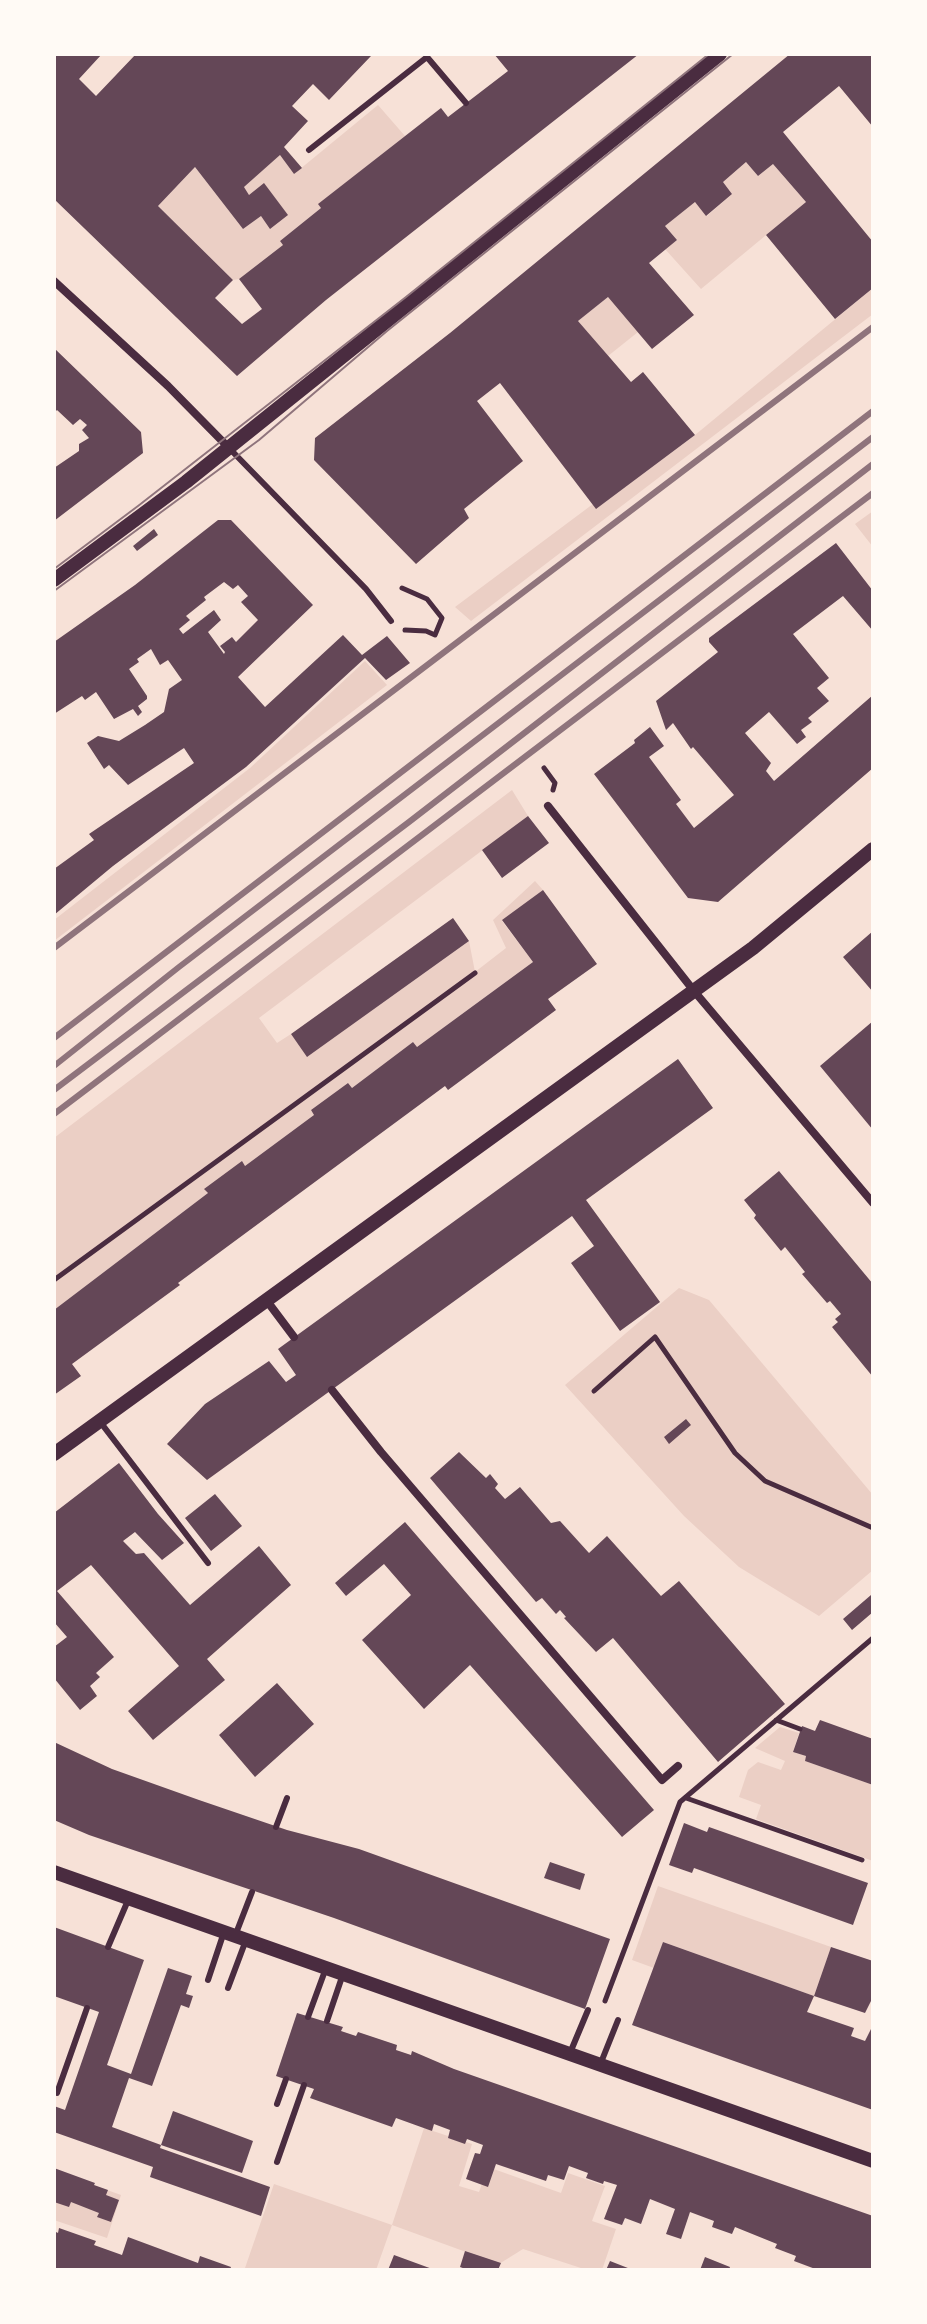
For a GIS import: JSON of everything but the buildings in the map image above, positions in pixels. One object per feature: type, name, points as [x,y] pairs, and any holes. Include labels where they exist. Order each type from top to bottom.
[{"type":"street","points":[[54,580],[229,448],[720,54]]},
{"type":"street","points":[[54,281],[168,386],[229,448]]},
{"type":"street","points":[[548,806],[694,991],[873,1203]]},
{"type":"street","points":[[54,1454],[753,948],[873,849]]},
{"type":"street","points":[[267,1301],[294,1337]]},
{"type":"street","points":[[332,1390],[381,1452],[662,1780],[678,1766]]},
{"type":"street","points":[[54,1872],[873,2161]]},
{"type":"lane","points":[[309,150],[427,57],[466,103]]},
{"type":"lane","points":[[229,448],[366,589],[391,621]]},
{"type":"lane","points":[[99,1421],[208,1563]]},
{"type":"lane","points":[[276,1827],[287,1798]]},
{"type":"lane","points":[[208,1980],[235,1936],[252,1892]]},
{"type":"lane","points":[[108,1947],[129,1898]]},
{"type":"lane","points":[[228,1988],[235,1936]]},
{"type":"lane","points":[[308,2017],[326,1968]]},
{"type":"lane","points":[[327,2021],[343,1974]]},
{"type":"lane","points":[[57,2093],[87,2008]]},
{"type":"lane","points":[[570,2053],[588,2010]]},
{"type":"lane","points":[[600,2065],[618,2020]]},
{"type":"lane","points":[[277,2104],[286,2079]]},
{"type":"lane","points":[[277,2162],[304,2085]]},
{"type":"path","points":[[391,621],[403,630],[426,631],[435,635],[442,618],[427,599],[402,588]]},
{"type":"path","points":[[54,1280],[475,973]]},
{"type":"path","points":[[594,1391],[655,1337],[735,1453],[765,1481],[873,1528]]},
{"type":"path","points":[[600,2016],[680,1802],[873,1638]]},
{"type":"path","points":[[776,1720],[800,1729]]},
{"type":"path","points":[[685,1797],[862,1860]]},
{"type":"shaded area","points":[[378,105],[405,136],[319,204],[321,208],[280,241],[283,245],[239,279],[233,280],[158,206],[195,167],[243,229],[261,216],[271,228],[244,187],[280,155],[294,174]]},
{"type":"shaded area","points":[[746,162],[758,176],[773,164],[806,202],[701,289],[665,249],[677,240],[665,226],[695,202],[707,216],[732,194],[723,182]]},
{"type":"shaded area","points":[[873,288],[873,314],[471,621],[455,607],[593,504],[597,508],[695,435]]},
{"type":"shaded area","points":[[608,297],[638,332],[608,356],[578,321]]},
{"type":"shaded area","points":[[873,511],[873,547],[855,524]]},
{"type":"shaded area","points":[[365,661],[387,685],[54,941],[54,920],[250,768]]},
{"type":"shaded area","points":[[512,790],[528,816],[259,1018],[277,1043],[291,1034],[308,1056],[469,941],[475,972],[506,948],[493,920],[535,881],[543,890],[502,921],[533,962],[417,1047],[413,1042],[352,1088],[348,1083],[311,1110],[314,1115],[245,1166],[205,1190],[208,1193],[54,1310],[54,1138]]},
{"type":"shaded area","points":[[679,1288],[709,1300],[873,1495],[873,1570],[819,1616],[739,1567],[684,1516],[565,1385]]},
{"type":"shaded area","points":[[780,1727],[799,1733],[793,1752],[806,1756],[805,1761],[873,1785],[873,1861],[756,1819],[761,1805],[739,1797],[748,1770],[758,1762],[781,1770],[785,1761],[755,1748]]},
{"type":"shaded area","points":[[658,1886],[831,1947],[814,1996],[663,1942],[654,1968],[632,1960]]},
{"type":"shaded area","points":[[424,2128],[472,2144],[459,2186],[479,2192],[488,2167],[561,2193],[568,2173],[605,2186],[592,2221],[616,2229],[602,2270],[587,2270],[523,2249],[499,2264],[392,2225]]},
{"type":"shaded area","points":[[54,2171],[121,2195],[107,2238],[54,2220]]},
{"type":"shaded area","points":[[274,2184],[392,2225],[376,2270],[245,2268]]},
{"type":"tram line","points":[[54,569],[406,297],[709,54]]},
{"type":"tram line","points":[[54,591],[259,440],[387,331],[733,54]]},
{"type":"railway","points":[[54,948],[873,327]]},
{"type":"railway","points":[[54,1038],[873,411]]},
{"type":"railway","points":[[54,1066],[873,437]]},
{"type":"railway","points":[[54,1090],[409,822],[873,464]]},
{"type":"railway","points":[[54,1114],[873,493]]}]
